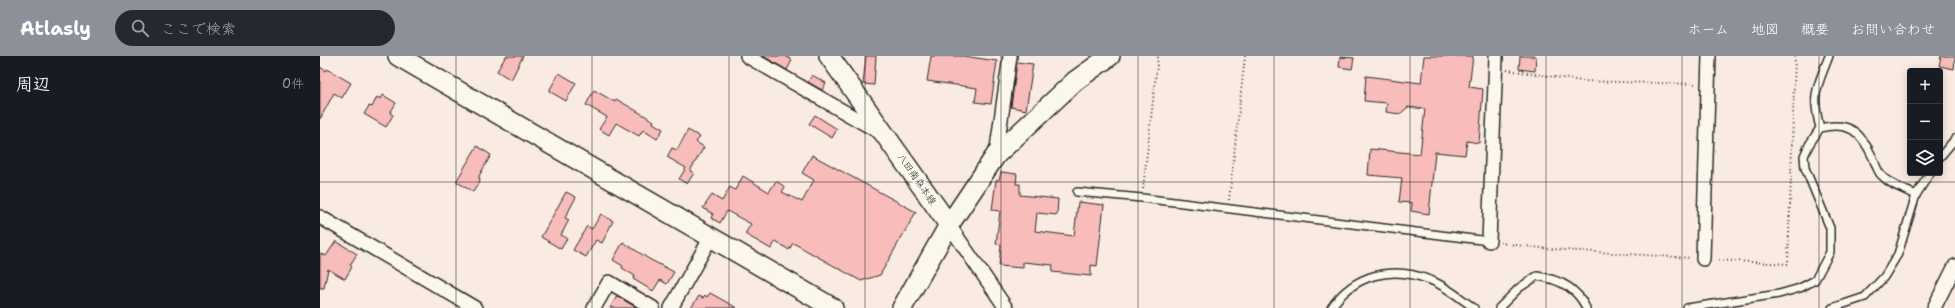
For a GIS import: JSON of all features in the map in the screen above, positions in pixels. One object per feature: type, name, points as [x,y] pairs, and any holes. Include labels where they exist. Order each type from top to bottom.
[{"type":"street","points":[[398,56],[834,308]]},
{"type":"street","points":[[747,56],[886,136]]},
{"type":"street","name":"八田南森本線","points":[[829,56],[949,225]]},
{"type":"street","points":[[996,155],[1010,56]]},
{"type":"street","points":[[902,308],[949,225],[996,155],[1074,81],[1110,56]]},
{"type":"street","points":[[1703,259],[1709,56]]},
{"type":"street","points":[[1489,241],[1496,62]]},
{"type":"street","points":[[320,217],[475,308]]},
{"type":"street","points":[[949,225],[1006,308]]},
{"type":"street","points":[[671,308],[711,237]]},
{"type":"street","points":[[1934,308],[1955,266]]},
{"type":"street","points":[[594,308],[609,282],[653,308]]},
{"type":"lane","points":[[1820,128],[1815,108],[1815,93],[1829,56]]},
{"type":"lane","points":[[1687,308],[1779,294],[1800,288],[1815,280],[1830,252],[1830,228],[1805,168],[1804,156],[1820,128],[1833,125],[1842,126],[1856,131],[1865,141],[1880,174],[1890,182],[1916,195]]},
{"type":"lane","points":[[1943,153],[1955,139]]},
{"type":"lane","points":[[1832,308],[1865,297],[1884,277],[1898,254],[1916,195],[1928,176]]},
{"type":"lane","points":[[1078,192],[1142,198],[1489,241]]},
{"type":"lane","points":[[1331,308],[1352,285],[1373,275],[1399,272],[1430,280],[1474,308]]},
{"type":"lane","points":[[1499,308],[1519,288],[1537,276],[1554,279],[1574,290],[1586,308]]},
{"type":"path","points":[[1142,198],[1158,56]]},
{"type":"path","points":[[1228,209],[1245,56]]},
{"type":"path","points":[[1496,62],[1582,81],[1709,85]]},
{"type":"building","points":[[506,56],[523,56],[511,80],[497,71]]},
{"type":"building","points":[[763,56],[785,56],[792,60],[787,70]]},
{"type":"building","points":[[866,56],[876,56],[874,85],[863,84]]},
{"type":"building","points":[[931,56],[963,56],[997,61],[991,104],[975,102],[977,88],[927,81]]},
{"type":"building","points":[[1424,56],[1473,56],[1469,87],[1483,89],[1479,143],[1467,141],[1465,155],[1435,152],[1429,214],[1411,211],[1412,203],[1399,202],[1402,178],[1368,175],[1370,149],[1420,154],[1425,109],[1408,107],[1400,114],[1386,112],[1387,103],[1364,101],[1366,76],[1421,83]]},
{"type":"building","points":[[1520,56],[1536,56],[1535,71],[1519,69]]},
{"type":"building","points":[[1941,56],[1955,56],[1954,69],[1939,66]]},
{"type":"building","points":[[1340,57],[1354,58],[1352,69],[1339,67]]},
{"type":"building","points":[[1017,62],[1033,64],[1026,110],[1011,107]]},
{"type":"building","points":[[320,67],[326,71],[327,69],[351,83],[342,98],[334,93],[320,119]]},
{"type":"building","points":[[559,73],[576,83],[566,101],[549,91]]},
{"type":"building","points":[[812,75],[826,83],[822,90],[808,82]]},
{"type":"building","points":[[594,90],[615,102],[616,99],[654,121],[653,123],[663,129],[657,139],[643,130],[639,136],[616,123],[609,135],[599,129],[607,117],[586,105]]},
{"type":"building","points":[[383,95],[396,103],[390,113],[393,115],[386,127],[364,114],[369,106],[372,107],[377,97],[381,99]]},
{"type":"building","points":[[815,115],[837,129],[832,138],[809,124]]},
{"type":"building","points":[[688,130],[700,137],[696,142],[704,147],[690,171],[694,173],[687,184],[679,179],[686,168],[667,157],[672,148],[677,150]]},
{"type":"building","points":[[477,146],[491,155],[479,176],[480,181],[473,192],[457,182],[457,180]]},
{"type":"building","points":[[812,155],[916,212],[880,275],[861,281],[793,243],[789,250],[776,241],[771,249],[745,234],[751,224],[727,211],[720,223],[711,218],[713,214],[703,208],[712,195],[722,201],[730,187],[735,190],[743,176],[769,192],[776,181],[785,187],[782,192],[802,202],[814,180],[802,173]]},
{"type":"building","points":[[1001,172],[1017,174],[1016,184],[1020,184],[1020,195],[1058,199],[1057,215],[1037,213],[1035,231],[1074,236],[1078,202],[1104,205],[1097,266],[1091,265],[1091,276],[1052,272],[1053,265],[1023,262],[1023,268],[999,266],[1001,245],[996,244],[1000,211],[992,210],[996,180],[999,180]]},
{"type":"building","points":[[566,192],[576,197],[565,218],[569,220],[561,235],[567,238],[561,249],[541,237]]},
{"type":"building","points":[[601,214],[613,221],[602,243],[596,240],[586,257],[573,250],[587,226],[592,229]]},
{"type":"building","points":[[336,241],[357,254],[350,265],[352,267],[345,279],[328,269],[324,288],[320,288],[320,253],[326,256]]},
{"type":"building","points":[[623,242],[649,259],[674,272],[667,284],[660,280],[653,291],[633,279],[635,276],[613,260]]},
{"type":"building","points":[[710,293],[737,308],[691,308],[699,296],[703,298],[705,295],[707,297]]},
{"type":"building","points":[[617,296],[637,308],[610,308]]}]
